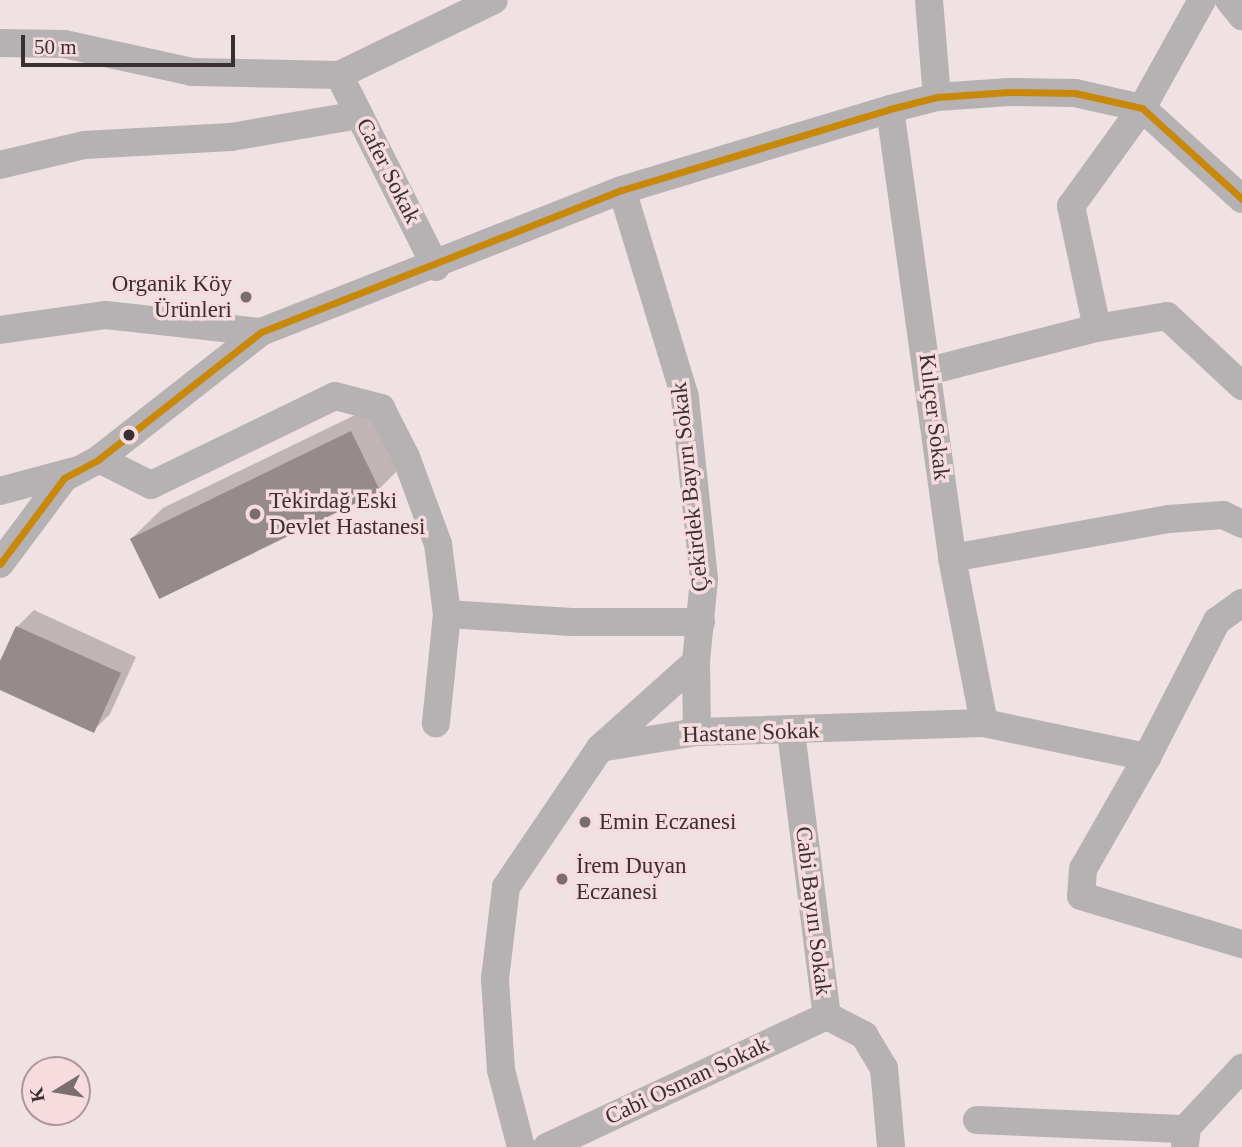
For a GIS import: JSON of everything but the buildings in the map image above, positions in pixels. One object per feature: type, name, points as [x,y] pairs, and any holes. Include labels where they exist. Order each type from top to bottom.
[{"type":"street","points":[[0,43],[64,44],[192,72],[339,75],[494,0]]},
{"type":"street","points":[[929,0],[937,97]]},
{"type":"street","points":[[1097,328],[1071,206],[1142,107],[1202,0]]},
{"type":"street","points":[[1229,0],[1242,16]]},
{"type":"street","name":"Cafer Sokak","points":[[339,75],[436,267]]},
{"type":"street","points":[[0,564],[64,478],[90,464],[261,332],[436,267],[622,190],[890,109],[937,97],[1075,93],[1142,107],[1242,199]]},
{"type":"street","name":"Kılıçer Sokak","points":[[890,109],[929,371],[952,558],[984,723]]},
{"type":"street","points":[[0,166],[84,145],[231,137],[359,115]]},
{"type":"street","name":"Çekirdek Bayırı Sokak","points":[[622,190],[685,397],[704,579],[696,662],[697,732]]},
{"type":"street","points":[[0,330],[106,316],[261,332]]},
{"type":"street","points":[[929,371],[1097,328],[1167,316],[1242,386]]},
{"type":"street","points":[[0,491],[90,464],[151,485],[335,396],[381,408],[406,457],[438,544],[447,614],[436,723]]},
{"type":"street","points":[[952,558],[1169,519],[1223,515],[1242,524]]},
{"type":"street","points":[[1242,603],[1217,621],[1147,757],[1083,869],[1081,895],[1242,944]]},
{"type":"street","points":[[447,614],[572,622],[701,622]]},
{"type":"street","points":[[521,1147],[501,1070],[495,979],[506,887],[600,748],[696,662]]},
{"type":"street","name":"Hastane Sokak","points":[[600,748],[697,732],[791,732],[984,723],[1147,757]]},
{"type":"street","name":"Cabi Bayırı Sokak","points":[[791,732],[827,1016],[864,1035],[884,1068],[891,1147]]},
{"type":"street","name":"Cabi Osman Sokak","points":[[547,1147],[827,1016]]},
{"type":"street","points":[[977,1120],[1186,1138],[1242,1068]]},
{"type":"transit line","points":[[0,564],[64,478],[99,459],[261,332],[622,190],[890,109],[937,97],[1009,92],[1075,93],[1142,108],[1242,199]]},
{"type":"place","name":"Organik Köy Ürünleri","points":[[246,297]]},
{"type":"place","name":"Tekirdağ Eski Devlet Hastanesi","points":[[255,514]]},
{"type":"place","name":"Emin Eczanesi","points":[[585,822]]},
{"type":"place","name":"İrem Duyan Eczanesi","points":[[562,879]]}]
